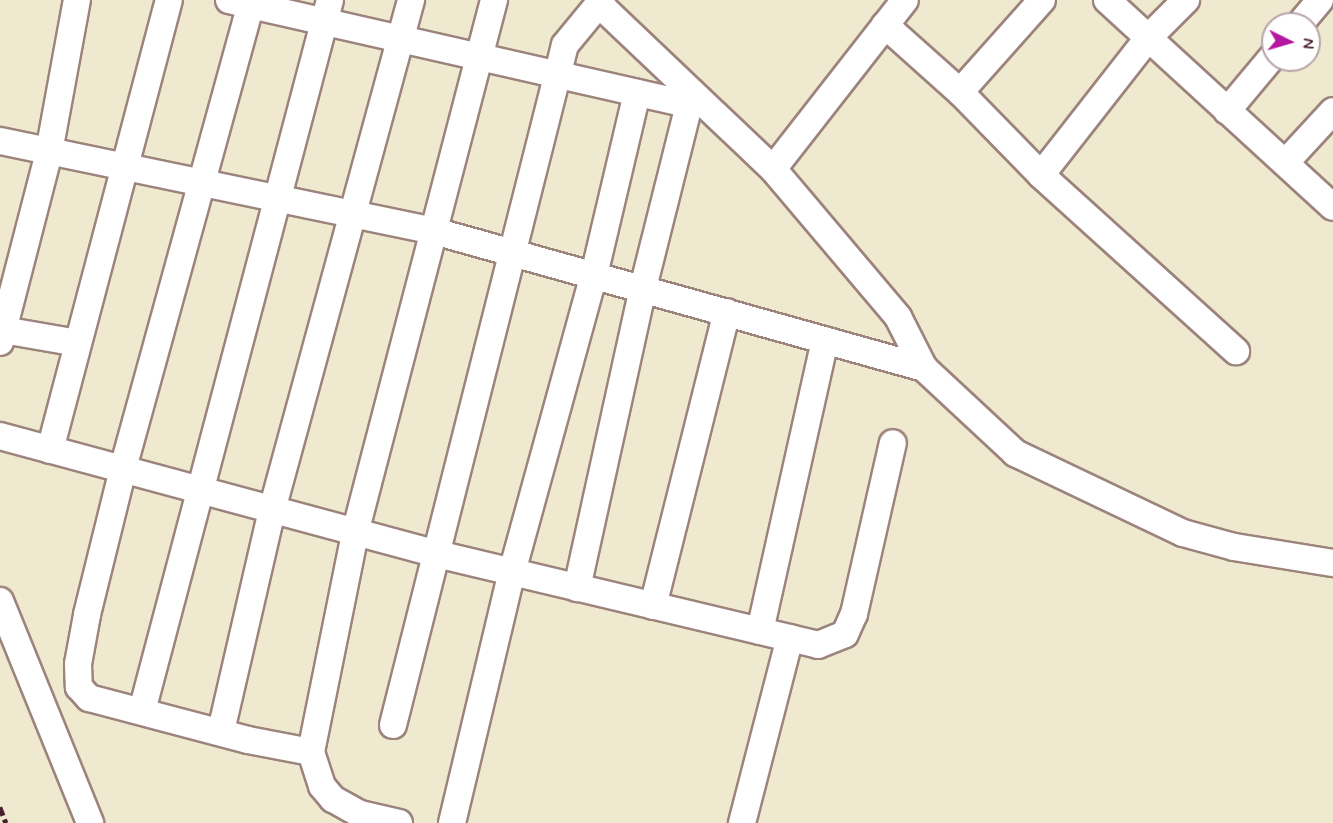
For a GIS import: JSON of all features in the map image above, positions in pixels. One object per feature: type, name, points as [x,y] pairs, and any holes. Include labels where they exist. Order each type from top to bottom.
[{"type":"street","points":[[77,0],[50,152],[2,336],[78,343]]},
{"type":"street","points":[[51,450],[169,0]]},
{"type":"street","points":[[222,731],[272,510],[411,0]]},
{"type":"street","points":[[399,823],[360,814],[333,799],[322,786],[312,752],[355,533],[494,0]]},
{"type":"street","points":[[773,170],[905,0]]},
{"type":"street","points":[[960,92],[1042,0]]},
{"type":"street","points":[[1107,0],[1333,207]]},
{"type":"street","points":[[1041,175],[1148,38],[1186,0]]},
{"type":"street","points":[[1310,12],[1320,0]]},
{"type":"street","points":[[312,752],[89,698],[79,687],[78,664],[87,615],[123,469],[204,184],[244,2],[328,11],[401,39],[637,93],[690,98]]},
{"type":"street","points":[[393,725],[565,45],[601,2],[690,98],[773,170],[898,317],[924,368],[1015,453],[1140,516],[1234,547],[1333,563]]},
{"type":"street","points":[[142,711],[276,199],[328,11]]},
{"type":"street","points":[[885,25],[960,92],[1041,175],[1236,351]]},
{"type":"street","points":[[1227,111],[1261,70]]},
{"type":"street","points":[[452,823],[512,572],[594,275],[637,93]]},
{"type":"street","points":[[577,588],[643,288],[690,98]]},
{"type":"street","points":[[1286,162],[1333,111]]},
{"type":"street","points":[[0,141],[434,231],[924,368]]},
{"type":"street","points":[[653,606],[727,312]]},
{"type":"street","points":[[760,632],[825,340]]},
{"type":"street","points":[[0,436],[437,554],[818,645],[845,634],[854,614],[893,443]]},
{"type":"street","points":[[0,601],[90,823]]},
{"type":"street","points":[[742,823],[790,638]]},
{"type":"railway","points":[[0,807],[6,823]]}]
